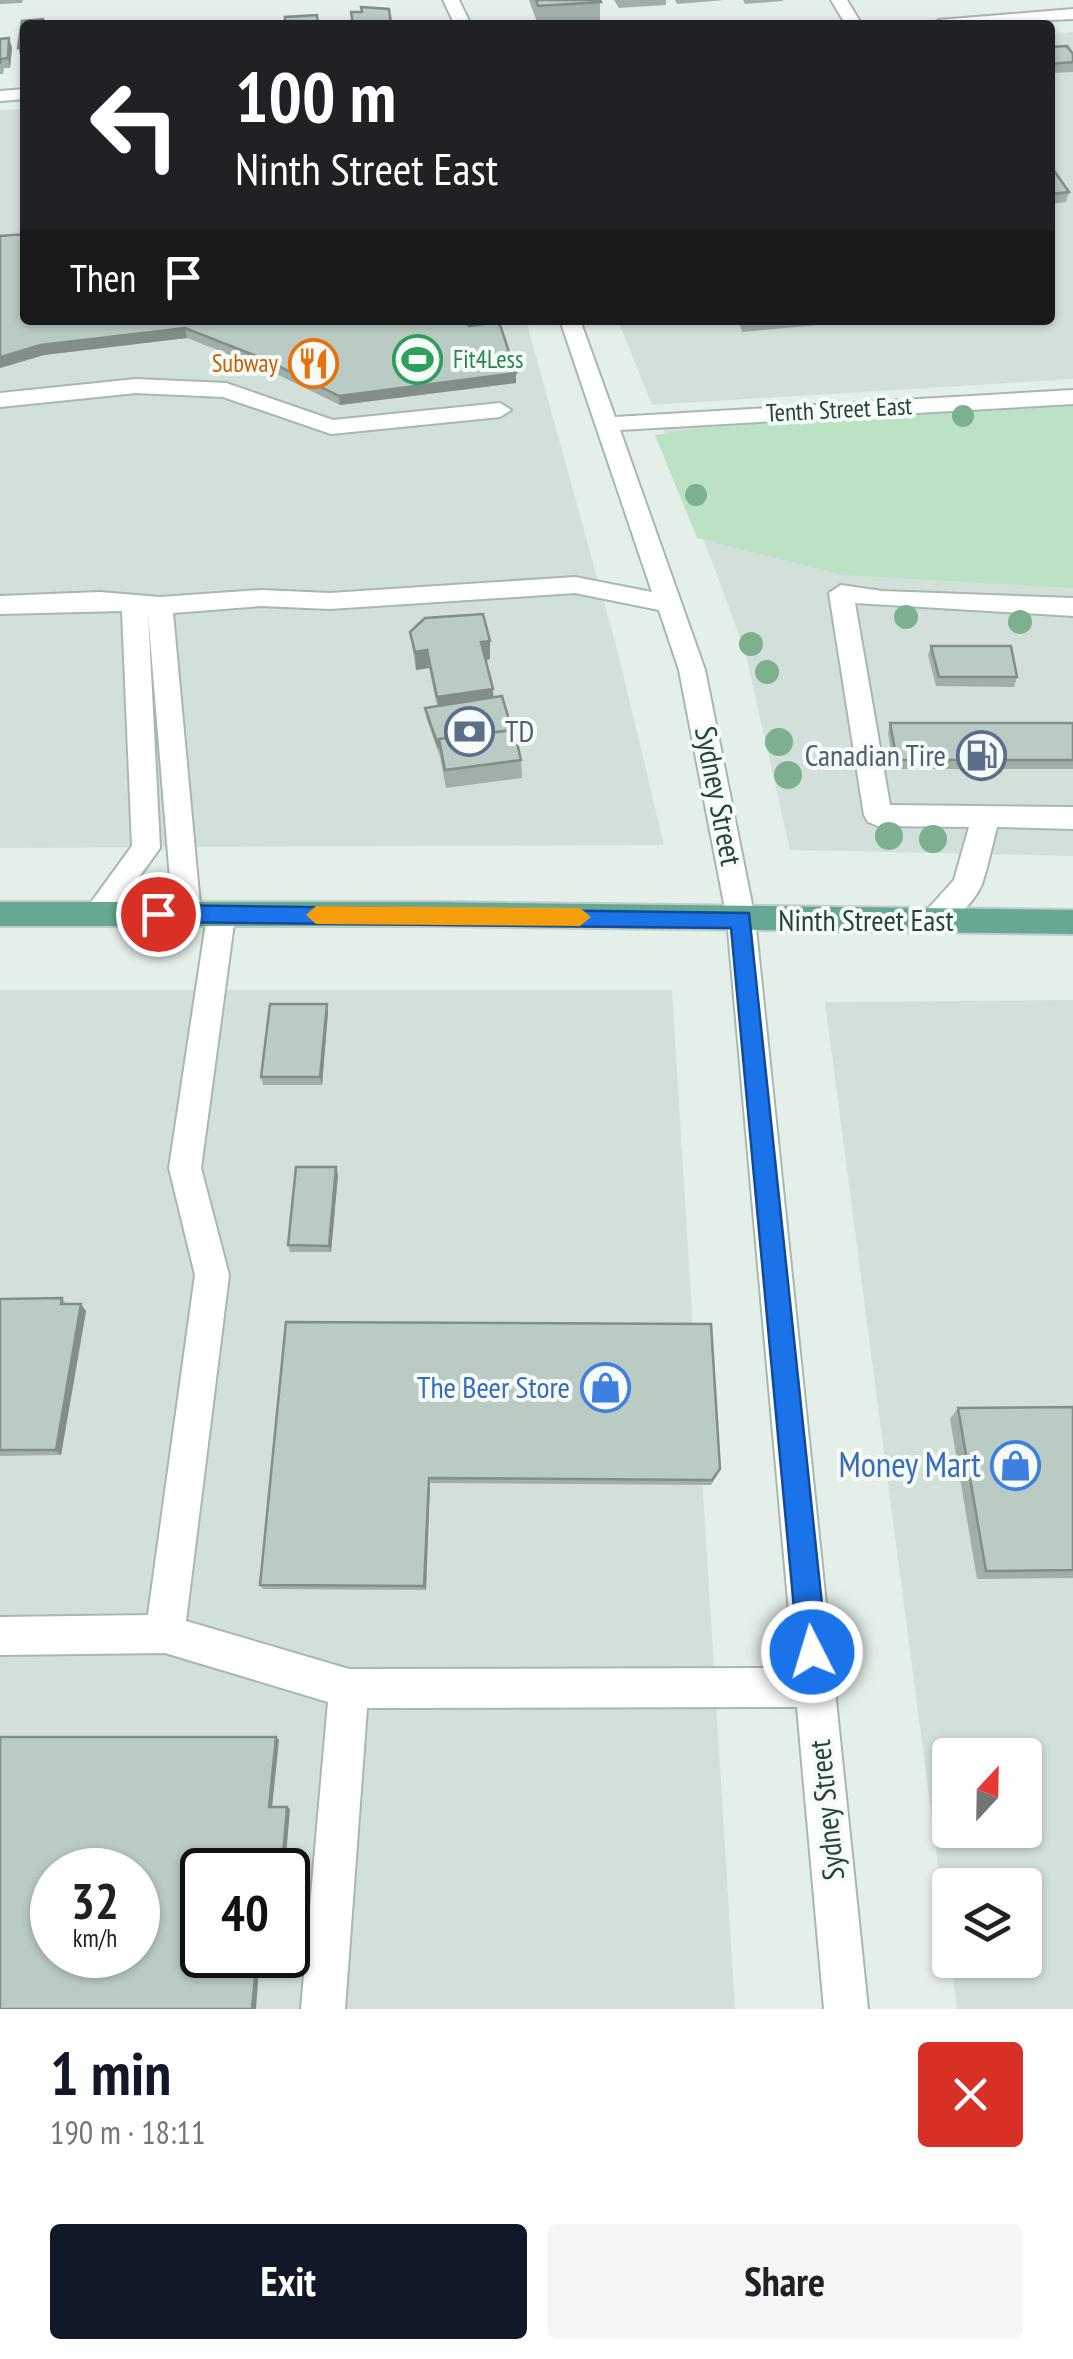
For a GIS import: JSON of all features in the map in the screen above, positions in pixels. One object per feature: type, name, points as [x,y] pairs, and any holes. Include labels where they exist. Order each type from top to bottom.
[{"type":"main road","name":"Ninth Street East","points":[[0,914],[438,914],[1073,922]]},
{"type":"street","points":[[1000,20],[1073,14]]},
{"type":"street","name":"Sydney Street","points":[[572,325],[692,670],[741,919],[846,2009]]},
{"type":"street","points":[[0,400],[136,386],[226,390],[331,427],[500,410]]},
{"type":"street","name":"Tenth Street East","points":[[605,424],[1073,397]]},
{"type":"street","points":[[0,605],[100,600],[147,606],[262,598],[330,601],[575,586],[672,604]]},
{"type":"street","points":[[1070,822],[878,815],[841,593],[882,599],[1073,607]]},
{"type":"street","points":[[98,912],[146,848],[147,606]]},
{"type":"street","points":[[147,606],[204,915],[185,1168],[212,1275],[165,1634]]},
{"type":"street","points":[[931,921],[968,886],[986,817]]},
{"type":"street","points":[[0,1636],[165,1634],[349,1689],[816,1687]]},
{"type":"street","points":[[323,2009],[349,1689]]},
{"type":"shaded area","points":[[1073,32],[1073,379],[652,405],[620,325],[1055,325],[1055,34]]},
{"type":"shaded area","points":[[20,109],[20,325],[527,325],[618,653],[664,845],[0,848],[0,110]]},
{"type":"shaded area","points":[[1073,407],[1073,856],[790,850],[745,651],[663,429]]},
{"type":"shaded area","points":[[0,990],[672,990],[735,2009],[0,2009]]},
{"type":"shaded area","points":[[1073,1000],[1073,2009],[957,2009],[953,1978],[1042,1978],[1042,1868],[938,1868],[936,1848],[1042,1848],[1042,1738],[932,1738],[932,1819],[825,1002]]},
{"type":"green space","points":[[1073,405],[1073,588],[843,575],[697,538],[655,435],[715,426]]},
{"type":"building","points":[[536,0],[600,0],[601,2],[538,6]]},
{"type":"building","points":[[361,7],[389,9],[390,20],[352,20],[351,12],[362,12]]},
{"type":"building","points":[[317,15],[318,20],[285,20]]},
{"type":"building","points":[[9,38],[8,58],[1,59],[0,64],[0,39]]},
{"type":"building","points":[[1067,46],[1073,62],[1055,64],[1055,47]]},
{"type":"building","points":[[1055,172],[1069,192],[1055,193]]},
{"type":"building","points":[[20,234],[20,325],[500,325],[516,373],[339,396],[264,359],[185,328],[41,345],[0,357],[0,236]]},
{"type":"building","points":[[483,614],[490,641],[481,642],[493,689],[437,697],[427,650],[415,652],[410,632],[425,618]]},
{"type":"building","points":[[931,646],[1011,646],[1017,677],[939,677]]},
{"type":"building","points":[[502,696],[512,730],[439,739],[439,748],[425,708]]},
{"type":"building","points":[[890,723],[1073,723],[1073,760],[897,760]]},
{"type":"building","points":[[514,730],[521,760],[445,770],[439,739]]},
{"type":"building","points":[[270,1004],[327,1004],[320,1077],[261,1077]]},
{"type":"building","points":[[296,1167],[336,1167],[329,1246],[288,1245]]},
{"type":"building","points":[[62,1298],[61,1304],[81,1304],[56,1450],[0,1450],[0,1299]]},
{"type":"building","points":[[286,1322],[711,1324],[720,1469],[712,1480],[429,1478],[424,1586],[260,1585]]},
{"type":"building","points":[[1073,1407],[1073,1570],[986,1571],[958,1408]]},
{"type":"building","points":[[0,1737],[276,1737],[269,1807],[287,1807],[284,1848],[180,1848],[180,1978],[255,1978],[252,2009],[0,2009]]},
{"type":"slow traffic","points":[[316,915],[580,917]]},
{"type":"place","name":"Fit4Less","points":[[418,359]]},
{"type":"place","name":"Subway","points":[[313,363]]},
{"type":"place","name":"TD","points":[[470,732]]},
{"type":"place","name":"Canadian Tire","points":[[981,756]]},
{"type":"place","name":"The Beer Store","points":[[605,1388]]},
{"type":"place","name":"Money Mart","points":[[1016,1465]]},
{"type":"route","points":[[158,914],[741,919],[812,1652]]}]
